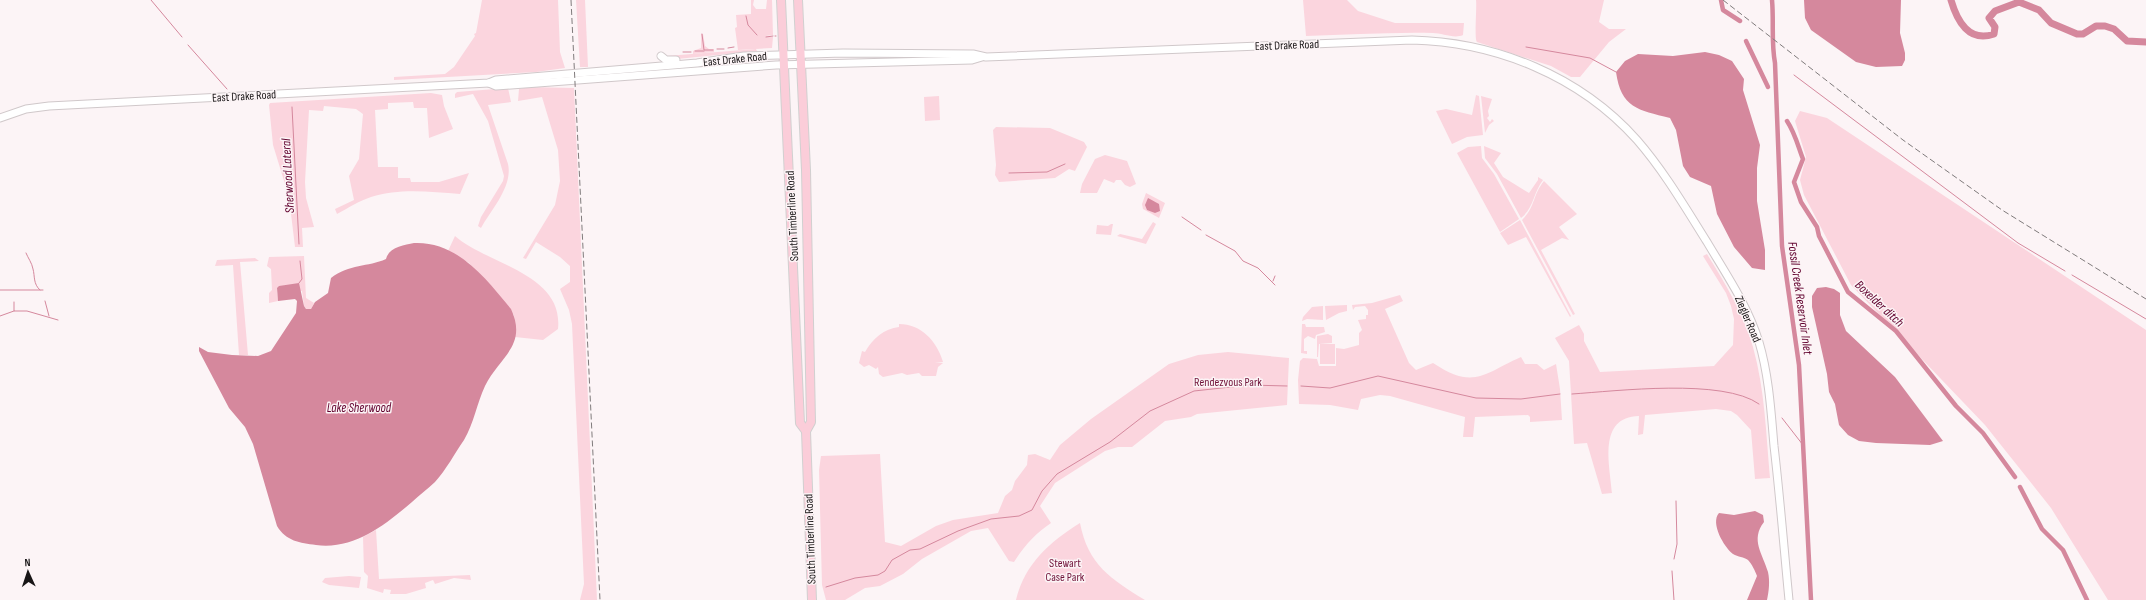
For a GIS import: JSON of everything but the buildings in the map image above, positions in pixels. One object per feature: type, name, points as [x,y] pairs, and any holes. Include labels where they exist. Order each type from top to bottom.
[{"type":"main road","name":"South Timberline Road","points":[[781,0],[800,422],[806,431]]},
{"type":"main road","name":"South Timberline Road","points":[[798,0],[806,170],[811,422],[806,431],[812,600]]},
{"type":"main road","name":"East Drake Road","points":[[489,83],[496,86],[514,88],[601,78],[802,64],[972,60],[983,57],[1427,41],[1469,46],[1511,57],[1539,69],[1581,92]]},
{"type":"main road","name":"East Drake Road","points":[[0,118],[26,109],[49,106],[489,83],[496,80],[661,66],[744,56],[801,54],[973,54],[983,57]]},
{"type":"main road","points":[[913,61],[915,58],[956,54]]},
{"type":"main road","points":[[661,56],[666,60],[702,59],[709,61]]},
{"type":"main road","points":[[662,74],[667,69],[709,61]]},
{"type":"main road","points":[[601,78],[616,73],[659,69],[661,66]]},
{"type":"main road","points":[[514,88],[518,82],[534,80],[540,76]]},
{"type":"main road","name":"Ziegler Road","points":[[1581,92],[1624,126],[1657,164],[1734,286],[1751,322],[1758,341],[1768,383],[1789,600]]},
{"type":"green space","points":[[482,0],[558,0],[560,52],[565,68],[536,72],[394,80],[394,77],[445,74],[454,67],[475,36],[474,34],[476,33]]},
{"type":"green space","points":[[576,0],[585,0],[588,67],[580,67]]},
{"type":"green space","points":[[751,0],[754,0],[753,5],[756,9],[766,9],[767,0],[772,0],[773,35],[766,36],[773,37],[772,48],[738,50],[735,28],[737,27],[736,15],[751,14]]},
{"type":"green space","points":[[1303,0],[1347,0],[1358,11],[1395,23],[1464,23],[1463,35],[1448,36],[1437,33],[1385,33],[1306,36]]},
{"type":"green space","points":[[1476,0],[1604,0],[1599,22],[1609,29],[1626,29],[1609,42],[1580,77],[1571,77],[1551,66],[1477,42]]},
{"type":"green space","points":[[701,34],[703,34],[705,46],[709,49],[714,49],[714,52],[693,54],[693,51],[701,48]]},
{"type":"green space","points":[[756,49],[757,51],[677,59],[675,57],[670,59],[666,56]]},
{"type":"green space","points":[[529,87],[574,88],[597,600],[580,600],[584,584],[572,324],[569,310],[560,289],[570,282],[570,266],[560,257],[536,242],[526,259],[523,258],[555,205],[560,181],[558,150],[542,97],[518,101],[519,89]]},
{"type":"green space","points":[[508,88],[511,102],[488,105],[508,164],[509,172],[505,189],[481,228],[478,226],[481,217],[503,181],[504,176],[488,121],[473,94],[455,98],[455,94],[457,92]]},
{"type":"green space","points":[[431,93],[442,95],[444,106],[453,129],[429,138],[427,108],[414,108],[413,102],[388,103],[388,109],[375,110],[378,167],[398,167],[398,178],[410,178],[411,182],[439,182],[469,173],[460,194],[415,191],[393,192],[362,200],[337,214],[335,209],[354,200],[349,176],[359,159],[363,114],[356,109],[324,106],[323,111],[309,110],[305,182],[306,198],[314,227],[302,228],[303,247],[295,247],[289,197],[273,145],[270,103]]},
{"type":"green space","points":[[1476,95],[1479,96],[1483,135],[1467,137],[1452,144],[1436,111],[1446,109],[1472,115]]},
{"type":"green space","points":[[939,96],[940,120],[925,121],[924,97]]},
{"type":"green space","points":[[1481,96],[1492,99],[1488,111],[1489,116],[1487,118],[1490,122],[1492,119],[1494,121],[1489,125],[1485,133]]},
{"type":"green space","points":[[1800,111],[1827,118],[2146,330],[2146,600],[2108,600],[2051,508],[1985,425],[1851,285],[1804,195],[1800,180],[1806,157],[1795,121]]},
{"type":"green space","points":[[996,127],[1050,128],[1084,142],[1087,147],[1075,171],[1069,169],[1055,178],[999,182],[995,175],[996,165],[993,130]]},
{"type":"green space","points":[[1481,146],[1482,158],[1494,174],[1519,219],[1500,232],[1457,153],[1468,147]]},
{"type":"green space","points":[[1484,146],[1501,153],[1494,163],[1503,177],[1529,193],[1538,180],[1538,177],[1543,180],[1537,190],[1529,210],[1521,218],[1497,174],[1485,158]]},
{"type":"green space","points":[[1105,155],[1127,161],[1136,184],[1130,187],[1125,185],[1121,180],[1116,180],[1114,183],[1104,179],[1097,193],[1080,193],[1082,184],[1095,159]]},
{"type":"green space","points":[[1544,181],[1577,214],[1559,227],[1569,240],[1562,238],[1541,250],[1575,314],[1573,315],[1522,220],[1530,210],[1537,191]]},
{"type":"green space","points":[[1146,193],[1165,203],[1159,218],[1143,209],[1142,204]]},
{"type":"green space","points":[[1520,220],[1571,316],[1570,317],[1526,237],[1508,245],[1500,233]]},
{"type":"green space","points":[[1153,222],[1156,224],[1146,244],[1117,236],[1120,234],[1142,239]]},
{"type":"green space","points":[[1113,224],[1111,235],[1096,234],[1097,225],[1108,226]]},
{"type":"green space","points":[[455,236],[469,246],[520,272],[536,282],[549,295],[557,310],[558,329],[543,340],[515,337],[514,315],[469,263],[448,251]]},
{"type":"green space","points":[[1707,254],[1739,310],[1753,347],[1763,396],[1770,478],[1755,479],[1751,430],[1737,415],[1731,411],[1716,409],[1645,415],[1643,434],[1638,435],[1639,416],[1626,418],[1617,425],[1611,433],[1609,444],[1609,469],[1612,493],[1602,494],[1587,443],[1574,444],[1569,361],[1555,338],[1579,325],[1584,334],[1584,341],[1600,372],[1714,366],[1733,345],[1734,319],[1726,293],[1703,256]]},
{"type":"green space","points":[[304,256],[306,298],[314,303],[311,309],[306,309],[304,306],[302,291],[277,288],[278,301],[269,303],[269,293],[272,290],[271,269],[267,266],[269,257]]},
{"type":"green space","points":[[255,258],[259,261],[240,262],[248,355],[239,355],[233,265],[215,266],[217,260]]},
{"type":"green space","name":"Rendezvous Park","points":[[1400,295],[1403,301],[1385,309],[1409,363],[1416,370],[1433,363],[1459,376],[1469,377],[1487,373],[1521,357],[1525,364],[1537,364],[1544,370],[1556,364],[1560,389],[1562,420],[1530,422],[1530,417],[1528,415],[1475,417],[1473,437],[1463,437],[1465,417],[1390,396],[1380,395],[1361,399],[1358,410],[1330,405],[1299,404],[1298,380],[1300,361],[1303,358],[1317,359],[1319,366],[1336,366],[1336,348],[1344,349],[1359,345],[1359,333],[1362,330],[1358,320],[1366,319],[1366,315],[1368,315],[1368,310],[1365,306],[1355,307],[1353,310],[1352,305],[1372,303]]},
{"type":"green space","points":[[1347,305],[1347,311],[1339,313],[1326,320],[1325,306]]},
{"type":"green space","points":[[1323,306],[1323,320],[1307,319],[1302,321],[1303,317],[1312,307]]},
{"type":"green space","points":[[899,324],[921,330],[937,347],[943,362],[935,362],[943,363],[938,367],[936,376],[922,376],[919,373],[907,375],[902,373],[883,377],[879,374],[878,367],[876,369],[869,365],[864,367],[859,363],[862,351],[865,352],[875,338],[888,330],[899,327]]},
{"type":"green space","points":[[1302,324],[1305,324],[1306,327],[1324,327],[1325,332],[1316,335],[1315,339],[1308,336],[1304,339],[1304,351],[1307,351],[1307,354],[1301,353]]},
{"type":"green space","points":[[1328,334],[1332,336],[1332,343],[1319,344],[1317,357],[1317,336]]},
{"type":"green space","points":[[1320,344],[1335,344],[1335,364],[1320,364]]},
{"type":"green space","name":"Rendezvous Park","points":[[1228,352],[1289,358],[1287,405],[1197,414],[1191,417],[1165,421],[1132,447],[1118,447],[1105,451],[1055,483],[1040,506],[1051,523],[1031,540],[1014,562],[1009,561],[988,528],[971,531],[922,559],[903,574],[880,586],[865,588],[845,600],[826,600],[822,585],[819,470],[821,456],[880,454],[885,542],[901,546],[936,526],[953,520],[998,513],[1005,496],[1012,490],[1015,481],[1027,465],[1028,455],[1035,454],[1050,460],[1060,445],[1091,419],[1169,364],[1198,355]]},
{"type":"green space","name":"Stewart Case Park","points":[[1080,523],[1084,538],[1095,560],[1122,585],[1145,600],[1016,600],[1020,587],[1032,564],[1049,546]]},
{"type":"green space","points":[[376,530],[379,579],[470,575],[471,580],[454,578],[435,584],[433,580],[425,583],[426,588],[406,594],[390,594],[391,590],[384,589],[383,593],[367,588],[368,576],[364,572],[363,537]]},
{"type":"green space","points":[[349,576],[361,577],[359,588],[329,585],[322,582],[325,578]]},
{"type":"water","points":[[1804,0],[1901,0],[1900,33],[1905,53],[1905,60],[1902,66],[1876,67],[1856,62],[1811,30],[1805,18]]},
{"type":"water","points":[[1705,52],[1719,55],[1732,61],[1744,79],[1743,90],[1760,145],[1757,168],[1757,201],[1765,250],[1765,270],[1752,268],[1734,247],[1717,214],[1711,186],[1690,177],[1683,166],[1676,130],[1670,118],[1633,106],[1622,93],[1618,84],[1616,72],[1625,61],[1638,54],[1673,56]]},
{"type":"water","points":[[1148,198],[1159,204],[1160,211],[1155,213],[1147,210],[1145,205]]},
{"type":"water","name":"Lake Sherwood","points":[[414,243],[430,244],[444,248],[470,264],[481,274],[511,309],[515,322],[516,333],[514,342],[485,386],[464,440],[443,472],[432,485],[402,511],[380,527],[356,540],[330,546],[299,542],[289,538],[277,526],[253,444],[245,427],[229,408],[199,351],[199,347],[208,352],[232,355],[258,356],[271,351],[296,313],[297,301],[295,299],[278,301],[277,288],[279,286],[299,283],[304,306],[306,309],[311,309],[315,302],[328,293],[331,278],[338,273],[352,268],[379,262],[386,259],[390,252],[394,249]]},
{"type":"water","points":[[1826,287],[1834,289],[1840,293],[1840,315],[1846,331],[1895,377],[1943,441],[1930,445],[1859,441],[1848,435],[1839,425],[1835,404],[1829,392],[1827,374],[1812,307],[1812,296],[1817,288]]},
{"type":"water","points":[[1755,511],[1763,515],[1764,522],[1758,535],[1758,541],[1769,575],[1767,600],[1747,600],[1757,576],[1748,560],[1729,551],[1719,535],[1716,523],[1719,513],[1734,515]]},
{"type":"waterway","name":"Sherwood Lateral","points":[[151,0],[182,37]]},
{"type":"waterway","name":"Boxelder ditch","points":[[1721,0],[1723,10],[1740,21]]},
{"type":"waterway","name":"Fossil Creek Reservoir Inlet","points":[[1772,0],[1782,246],[1799,365],[1811,600]]},
{"type":"waterway","points":[[1951,0],[1957,15],[1965,28],[1971,33],[1978,35],[1985,36],[1994,34],[1995,27],[1989,18],[1995,11],[2019,2],[2039,10],[2051,23],[2077,34],[2083,34],[2096,26],[2105,26],[2114,29],[2127,41],[2146,42]]},
{"type":"waterway","points":[[746,16],[748,25],[757,35]]},
{"type":"waterway","points":[[702,34],[704,50],[713,50]]},
{"type":"waterway","points":[[766,37],[773,36]]},
{"type":"waterway","name":"Boxelder ditch","points":[[1746,41],[1768,87]]},
{"type":"waterway","name":"Sherwood Lateral","points":[[188,45],[227,89]]},
{"type":"waterway","points":[[728,48],[734,47]]},
{"type":"waterway","points":[[1526,47],[1590,58],[1616,72]]},
{"type":"waterway","points":[[717,49],[724,49]]},
{"type":"waterway","points":[[695,51],[704,51]]},
{"type":"waterway","points":[[683,52],[691,52]]},
{"type":"waterway","points":[[1794,75],[2018,243],[2065,271]]},
{"type":"waterway","name":"Sherwood Lateral","points":[[292,107],[299,244]]},
{"type":"waterway","name":"Boxelder ditch","points":[[1787,121],[1803,159],[1794,182],[1801,202],[1817,227],[1819,236],[1848,292],[1896,331],[1956,406],[1983,433],[2015,477]]},
{"type":"waterway","points":[[1009,173],[1047,172],[1065,164]]},
{"type":"waterway","points":[[1182,217],[1201,230]]},
{"type":"waterway","points":[[1206,235],[1235,251],[1243,261],[1258,268],[1275,285]]},
{"type":"waterway","points":[[26,253],[31,263],[35,283],[40,290]]},
{"type":"waterway","name":"Sherwood Lateral","points":[[299,283],[302,279],[300,261]]},
{"type":"waterway","points":[[2072,275],[2146,319]]},
{"type":"waterway","points":[[1273,281],[1275,276]]},
{"type":"waterway","points":[[0,290],[43,290]]},
{"type":"waterway","points":[[45,301],[49,316]]},
{"type":"waterway","points":[[14,302],[14,311],[27,311],[58,320]]},
{"type":"waterway","points":[[0,316],[14,311]]},
{"type":"waterway","points":[[1301,386],[1330,388],[1378,376],[1476,398],[1521,399],[1560,394]]},
{"type":"waterway","points":[[826,587],[855,578],[878,575],[885,571],[892,560],[910,550],[920,549],[958,531],[991,519],[1019,516],[1032,510],[1042,491],[1057,474],[1110,442],[1150,411],[1194,391],[1249,385],[1287,386]]},
{"type":"waterway","points":[[1572,394],[1641,389],[1696,389],[1721,391],[1742,396],[1759,404]]},
{"type":"waterway","points":[[1782,418],[1803,445]]},
{"type":"waterway","name":"Boxelder ditch","points":[[2020,487],[2042,529],[2063,550],[2087,600]]},
{"type":"waterway","points":[[1674,559],[1677,544],[1676,501]]},
{"type":"waterway","points":[[1672,571],[1674,600]]},
{"type":"railway","points":[[571,0],[600,600]]},
{"type":"railway","points":[[1723,0],[1903,140],[2002,210],[2146,299]]}]
